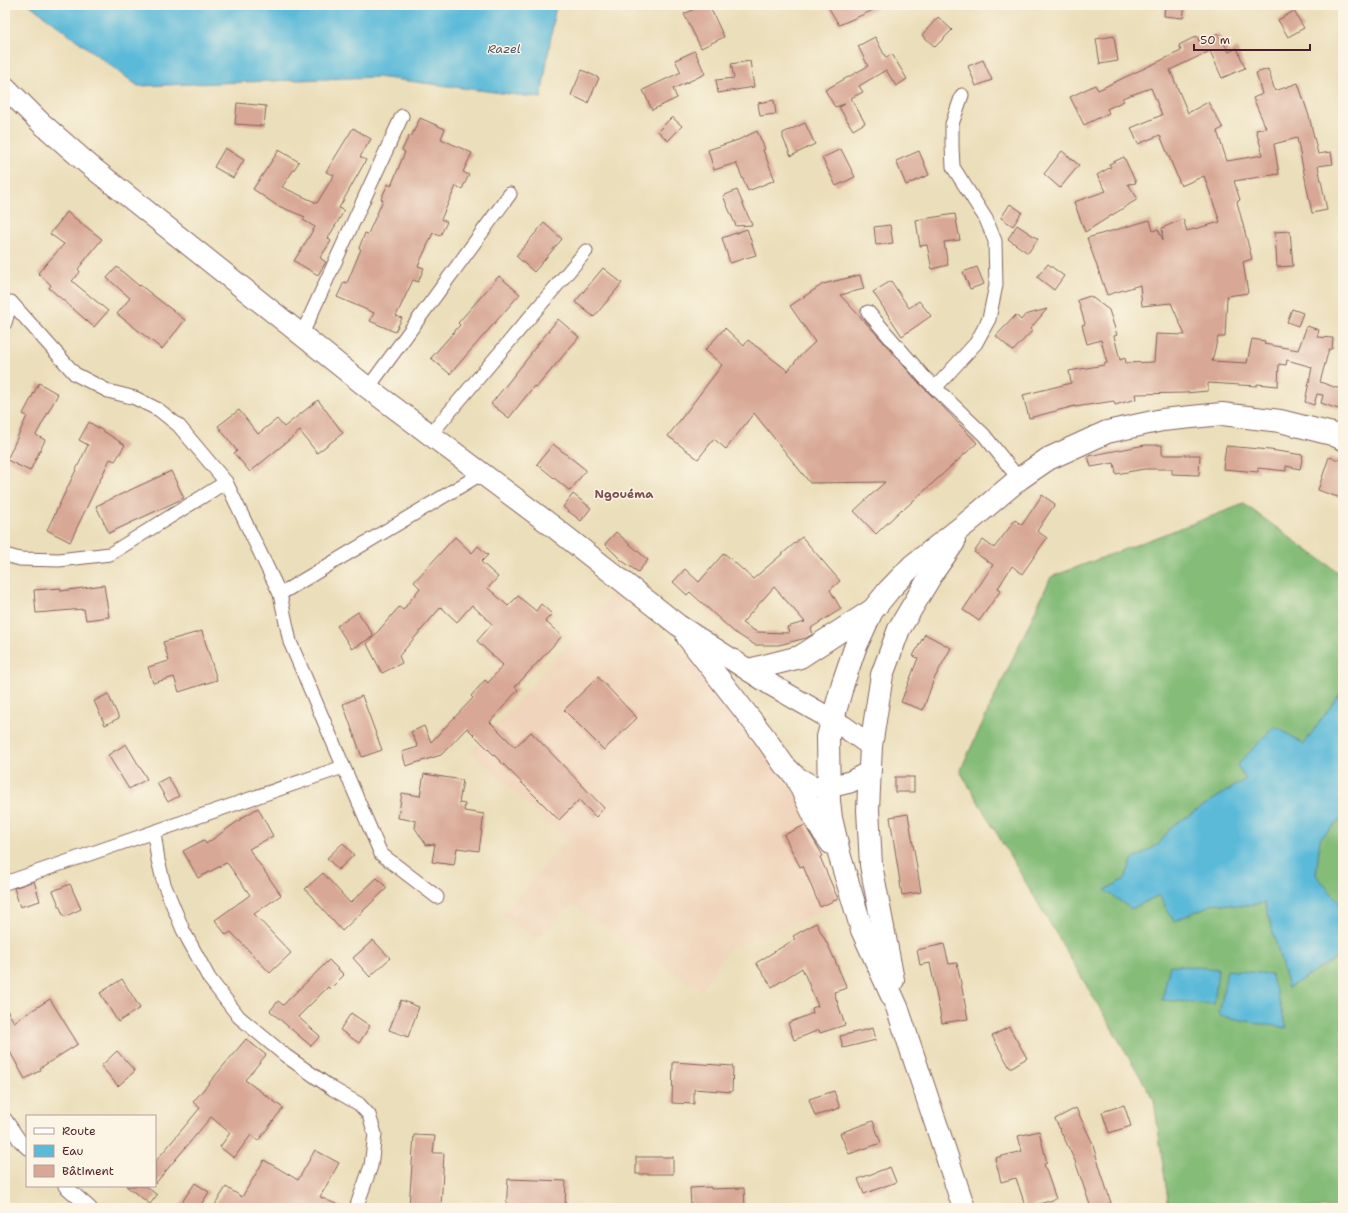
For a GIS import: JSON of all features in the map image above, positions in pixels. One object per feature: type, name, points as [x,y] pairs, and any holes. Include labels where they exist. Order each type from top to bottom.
[{"type":"highway","points":[[964,1208],[897,1007],[862,930],[840,857],[831,818],[828,737],[854,648],[872,611],[889,590],[912,566],[967,523],[1019,479],[1048,459],[1107,432],[1162,420],[1222,414],[1280,421],[1332,434],[1343,440]]},
{"type":"highway","points":[[897,1007],[892,971],[871,865],[868,810],[871,746],[882,675],[899,628],[933,572],[967,523]]},
{"type":"highway","points":[[749,670],[800,657],[826,642],[872,611]]},
{"type":"highway","points":[[796,777],[819,826],[840,857]]},
{"type":"main road","points":[[8,94],[89,165],[368,388],[555,528],[678,625],[749,670],[833,720],[871,746]]},
{"type":"main road","points":[[678,625],[764,736],[784,765],[796,777],[812,786],[829,787],[850,782],[869,772]]},
{"type":"street","points":[[935,388],[976,343],[989,319],[996,285],[995,241],[986,220],[953,167],[952,124],[962,95]]},
{"type":"street","points":[[302,334],[402,116]]},
{"type":"street","points":[[368,388],[510,194]]},
{"type":"street","points":[[430,435],[586,251]]},
{"type":"street","points":[[5,323],[8,299]]},
{"type":"street","points":[[8,299],[75,374],[108,391],[135,398],[159,410],[179,426],[226,482],[280,594],[290,642],[381,854],[437,897]]},
{"type":"street","points":[[868,312],[923,376],[984,436],[1019,479]]},
{"type":"street","points":[[280,594],[482,474]]},
{"type":"street","points":[[5,555],[20,559],[59,560],[110,554],[226,482]]},
{"type":"street","points":[[5,883],[343,767]]},
{"type":"street","points":[[154,832],[158,860],[164,884],[183,930],[209,978],[239,1017],[286,1056],[334,1089],[359,1104],[369,1115],[375,1134],[371,1166],[356,1208]]},
{"type":"street","points":[[5,1119],[26,1147]]},
{"type":"street","points":[[66,1187],[90,1208]]},
{"type":"shaded area","points":[[613,593],[682,650],[733,707],[802,804],[844,903],[729,948],[701,991],[573,905],[536,939],[502,915],[566,840],[471,752],[497,725]]},
{"type":"green space","points":[[1244,504],[1343,576],[1343,1208],[1169,1208],[1154,1100],[960,771],[1051,577]]},
{"type":"water","name":"Razel","points":[[30,5],[556,5],[541,98],[377,77],[138,86]]},
{"type":"water","points":[[1343,689],[1343,817],[1320,839],[1316,875],[1343,907],[1343,954],[1288,988],[1265,903],[1239,906],[1215,903],[1174,921],[1159,895],[1131,909],[1105,890],[1125,879],[1132,860],[1159,844],[1172,826],[1246,779],[1237,765],[1275,726],[1304,744]]},
{"type":"water","points":[[1170,965],[1218,969],[1214,1004],[1162,1000]]},
{"type":"water","points":[[1227,970],[1271,974],[1287,1028],[1219,1016]]},
{"type":"building","points":[[703,5],[709,5],[724,37],[701,48],[684,14]]},
{"type":"building","points":[[827,5],[885,5],[839,25]]},
{"type":"building","points":[[1165,5],[1185,5],[1183,18],[1164,16]]},
{"type":"building","points":[[1294,11],[1304,28],[1288,37],[1278,20]]},
{"type":"building","points":[[938,17],[952,30],[935,47],[922,35]]},
{"type":"building","points":[[1218,33],[1229,52],[1237,48],[1245,68],[1222,78],[1210,51],[1170,70],[1188,113],[1208,102],[1223,128],[1217,131],[1227,161],[1263,155],[1256,130],[1266,128],[1253,98],[1262,94],[1256,73],[1268,69],[1275,91],[1298,83],[1309,116],[1318,154],[1331,152],[1333,164],[1318,166],[1327,210],[1312,213],[1297,138],[1274,144],[1279,174],[1234,181],[1240,200],[1237,202],[1252,259],[1243,262],[1248,293],[1227,296],[1225,337],[1218,337],[1212,361],[1247,363],[1252,339],[1265,341],[1264,344],[1298,350],[1307,326],[1319,330],[1317,337],[1333,338],[1332,349],[1329,349],[1320,382],[1343,390],[1343,400],[1341,399],[1338,409],[1321,403],[1323,395],[1317,394],[1314,405],[1305,402],[1312,367],[1287,360],[1286,365],[1279,364],[1278,386],[1208,383],[1208,391],[1135,394],[1136,399],[1115,405],[1114,401],[1075,406],[1029,418],[1023,395],[1071,383],[1069,371],[1104,365],[1107,363],[1101,340],[1087,344],[1082,325],[1085,324],[1078,300],[1090,296],[1109,310],[1117,335],[1114,336],[1120,360],[1125,358],[1126,363],[1154,362],[1156,334],[1185,335],[1171,303],[1142,306],[1140,285],[1107,295],[1087,238],[1150,220],[1153,231],[1158,229],[1163,240],[1162,228],[1183,219],[1187,231],[1220,222],[1204,176],[1181,186],[1160,135],[1138,144],[1131,128],[1162,115],[1151,88],[1122,98],[1124,101],[1107,109],[1109,113],[1084,125],[1070,97],[1095,85],[1098,90],[1181,51],[1179,45],[1197,36],[1200,43]]},
{"type":"building","points":[[1114,36],[1118,61],[1100,64],[1096,39]]},
{"type":"building","points":[[875,37],[886,58],[892,54],[907,79],[896,86],[886,70],[859,86],[863,92],[851,98],[865,123],[853,130],[839,107],[845,104],[835,107],[825,90],[868,66],[858,46]]},
{"type":"building","points":[[695,51],[705,74],[673,89],[677,98],[652,110],[643,90],[681,72],[675,60]]},
{"type":"building","points":[[983,60],[992,80],[976,86],[968,66]]},
{"type":"building","points":[[750,61],[754,87],[718,93],[716,80],[734,78],[731,64]]},
{"type":"building","points":[[582,70],[599,78],[588,103],[571,95]]},
{"type":"building","points":[[774,100],[776,114],[760,116],[758,103]]},
{"type":"building","points":[[237,103],[266,106],[264,126],[235,124]]},
{"type":"building","points":[[672,117],[682,126],[668,141],[658,131]]},
{"type":"building","points":[[420,118],[445,129],[441,139],[472,153],[463,172],[469,175],[462,189],[456,186],[441,219],[447,222],[440,236],[433,233],[418,266],[424,268],[418,282],[413,280],[396,316],[402,318],[395,332],[370,321],[374,313],[337,297],[344,282],[347,283],[361,249],[359,248],[365,233],[368,234],[383,200],[381,199],[388,184],[391,186],[405,152],[402,150],[409,136],[411,137]]},
{"type":"building","points":[[805,123],[815,144],[791,156],[783,138],[783,133]]},
{"type":"building","points":[[353,128],[371,139],[360,157],[366,160],[339,208],[344,211],[328,238],[331,241],[320,258],[326,262],[318,275],[294,261],[315,227],[303,220],[305,217],[276,205],[253,189],[279,150],[299,162],[282,187],[317,203],[334,175],[326,172]]},
{"type":"building","points":[[757,131],[765,149],[763,150],[775,180],[748,191],[736,163],[714,170],[708,150],[738,140]]},
{"type":"building","points":[[225,148],[244,160],[233,178],[214,167]]},
{"type":"building","points":[[841,149],[855,177],[836,186],[822,158]]},
{"type":"building","points":[[919,151],[929,175],[906,185],[896,161]]},
{"type":"building","points":[[1062,151],[1079,165],[1060,188],[1044,174]]},
{"type":"building","points":[[1124,157],[1136,183],[1128,184],[1138,199],[1085,232],[1074,202],[1106,191],[1097,175],[1111,167],[1109,164]]},
{"type":"building","points":[[737,190],[752,225],[736,226],[723,196]]},
{"type":"building","points":[[1010,204],[1022,212],[1013,226],[1001,218]]},
{"type":"building","points":[[67,212],[102,239],[78,269],[80,272],[72,281],[108,311],[94,327],[49,288],[51,285],[38,273],[64,244],[50,234]]},
{"type":"building","points":[[955,214],[960,240],[944,242],[948,265],[932,269],[927,245],[920,246],[916,220]]},
{"type":"building","points":[[544,223],[562,239],[534,272],[516,256]]},
{"type":"building","points":[[890,225],[893,243],[876,245],[874,227]]},
{"type":"building","points":[[1017,225],[1038,239],[1028,253],[1008,239]]},
{"type":"building","points":[[747,229],[756,255],[730,263],[722,238]]},
{"type":"building","points":[[1290,231],[1293,266],[1277,267],[1275,232]]},
{"type":"building","points":[[1048,264],[1064,276],[1054,290],[1037,277]]},
{"type":"building","points":[[117,267],[139,286],[140,285],[185,320],[162,349],[117,314],[130,298],[107,278]]},
{"type":"building","points":[[977,267],[984,284],[970,289],[963,272]]},
{"type":"building","points":[[603,268],[622,283],[594,317],[575,302]]},
{"type":"building","points":[[860,275],[864,289],[840,295],[917,381],[977,443],[876,534],[854,511],[885,482],[810,483],[754,413],[726,449],[714,439],[698,459],[668,436],[722,365],[705,350],[725,328],[744,346],[748,340],[788,371],[798,358],[815,342],[790,306],[823,284]]},
{"type":"building","points":[[499,276],[520,294],[450,374],[431,358],[460,325],[458,323]]},
{"type":"building","points":[[891,281],[909,308],[919,301],[931,316],[902,336],[873,292]]},
{"type":"building","points":[[1047,309],[1030,329],[1032,331],[1013,351],[996,336],[1016,315],[1021,320],[1025,315]]},
{"type":"building","points":[[1292,309],[1303,313],[1298,326],[1287,322]]},
{"type":"building","points":[[558,319],[579,337],[536,388],[534,386],[509,418],[491,404]]},
{"type":"building","points":[[39,383],[58,394],[36,435],[45,440],[30,471],[7,460],[27,416],[23,414]]},
{"type":"building","points":[[318,400],[343,433],[317,453],[300,431],[250,472],[234,453],[237,451],[218,426],[239,410],[258,434],[277,419],[284,427]]},
{"type":"building","points":[[89,422],[125,445],[115,461],[110,459],[70,542],[47,530],[88,445],[79,440]]},
{"type":"building","points":[[553,444],[586,470],[570,491],[537,464]]},
{"type":"building","points":[[1145,445],[1162,445],[1162,455],[1200,455],[1199,475],[1172,474],[1172,469],[1144,469],[1116,474],[1114,463],[1091,467],[1088,456]]},
{"type":"building","points":[[1226,446],[1303,455],[1300,469],[1286,466],[1286,471],[1258,468],[1258,472],[1223,469]]},
{"type":"building","points":[[1329,457],[1343,461],[1343,499],[1318,490]]},
{"type":"building","points":[[171,471],[184,498],[109,533],[96,506]]},
{"type":"building","points":[[573,494],[591,508],[581,521],[563,507]]},
{"type":"building","points":[[1042,495],[1055,504],[1037,531],[1047,538],[1022,574],[1012,566],[998,588],[1001,590],[979,621],[963,610],[993,565],[974,552],[983,540],[994,548],[1015,520],[1022,525]]},
{"type":"building","points":[[616,532],[648,560],[638,572],[621,560],[605,544]]},
{"type":"building","points":[[455,537],[472,553],[478,546],[488,555],[481,562],[498,577],[488,588],[508,606],[518,596],[536,611],[541,604],[552,614],[545,621],[562,636],[515,687],[518,690],[490,722],[515,747],[531,732],[604,808],[596,817],[579,800],[559,820],[467,728],[441,755],[406,766],[402,752],[418,747],[411,732],[424,726],[431,742],[473,698],[471,696],[485,680],[488,683],[503,665],[477,641],[492,624],[472,605],[457,622],[441,607],[399,656],[402,663],[382,673],[367,644],[399,607],[403,610],[420,588],[414,582]]},
{"type":"building","points":[[802,537],[840,581],[830,590],[841,609],[811,628],[813,634],[806,638],[779,645],[755,645],[734,632],[690,592],[687,595],[673,582],[685,569],[699,582],[724,553],[753,579]],"holes":[[[774,587],[805,622],[787,627],[789,633],[757,632],[742,623]]]},
{"type":"building","points":[[104,585],[109,617],[86,620],[84,609],[36,613],[34,590],[61,588],[61,591]]},
{"type":"building","points":[[358,612],[374,636],[352,649],[337,626]]},
{"type":"building","points":[[202,631],[217,680],[179,692],[174,677],[153,683],[148,667],[169,661],[163,642]]},
{"type":"building","points":[[925,634],[951,648],[934,679],[923,710],[901,702],[918,658],[913,656]]},
{"type":"building","points":[[598,677],[637,718],[604,750],[564,710]]},
{"type":"building","points":[[108,694],[119,718],[105,725],[94,701]]},
{"type":"building","points":[[362,696],[382,750],[362,757],[343,704]]},
{"type":"building","points":[[126,744],[147,779],[129,789],[108,755]]},
{"type":"building","points":[[424,774],[463,780],[459,803],[465,804],[464,811],[484,814],[479,851],[457,848],[454,865],[432,862],[435,844],[426,845],[415,828],[416,821],[398,818],[402,793],[420,796]]},
{"type":"building","points":[[168,777],[179,796],[168,802],[157,783]]},
{"type":"building","points":[[895,777],[914,777],[914,792],[895,792]]},
{"type":"building","points":[[258,808],[273,836],[249,849],[281,895],[254,914],[291,953],[270,973],[231,932],[226,935],[215,920],[250,895],[228,864],[226,863],[198,878],[183,851],[204,840],[206,844]]},
{"type":"building","points":[[908,814],[921,892],[902,895],[890,817]]},
{"type":"building","points":[[805,825],[823,856],[820,857],[838,899],[820,907],[803,866],[800,867],[784,835]]},
{"type":"building","points":[[343,843],[354,855],[338,870],[327,858]]},
{"type":"building","points":[[323,873],[350,903],[377,878],[387,888],[342,931],[305,889]]},
{"type":"building","points":[[34,881],[40,901],[20,907],[14,888]]},
{"type":"building","points":[[70,884],[81,909],[64,917],[53,891]]},
{"type":"building","points":[[816,923],[829,947],[847,988],[834,992],[845,1025],[820,1033],[819,1030],[794,1040],[788,1023],[813,1013],[812,1008],[818,1006],[802,968],[772,987],[756,963],[795,939],[793,936]]},
{"type":"building","points":[[373,940],[390,958],[370,977],[353,958]]},
{"type":"building","points":[[944,944],[949,964],[957,963],[968,1019],[942,1023],[930,963],[920,965],[917,950]]},
{"type":"building","points":[[329,960],[344,975],[330,989],[328,987],[298,1017],[320,1036],[311,1046],[270,1011],[278,1001],[283,1005]]},
{"type":"building","points":[[122,979],[140,1008],[118,1022],[100,993]]},
{"type":"building","points":[[50,999],[78,1044],[40,1068],[41,1070],[25,1079],[5,1043],[5,1007],[14,1022]]},
{"type":"building","points":[[401,1000],[419,1007],[408,1037],[389,1030]]},
{"type":"building","points":[[351,1013],[370,1026],[359,1043],[340,1030]]},
{"type":"building","points":[[1009,1027],[1027,1058],[1010,1068],[992,1036]]},
{"type":"building","points":[[873,1028],[876,1040],[843,1048],[840,1036]]},
{"type":"building","points":[[246,1039],[266,1055],[245,1080],[283,1108],[258,1141],[251,1135],[234,1158],[220,1147],[230,1133],[211,1117],[156,1183],[156,1161],[200,1108],[193,1102]]},
{"type":"building","points":[[117,1051],[135,1071],[118,1086],[101,1066]]},
{"type":"building","points":[[673,1062],[733,1066],[732,1092],[694,1089],[694,1104],[672,1103]]},
{"type":"building","points":[[834,1091],[840,1108],[815,1116],[809,1099]]},
{"type":"building","points":[[1124,1105],[1131,1126],[1109,1133],[1102,1112]]},
{"type":"building","points":[[1076,1108],[1094,1146],[1111,1203],[1095,1208],[1091,1208],[1075,1161],[1055,1119]]},
{"type":"building","points":[[873,1121],[881,1143],[849,1154],[840,1133]]},
{"type":"building","points":[[1039,1131],[1047,1163],[1044,1164],[1056,1199],[1026,1208],[1016,1178],[1001,1182],[995,1158],[1022,1151],[1018,1136]]},
{"type":"building","points":[[414,1135],[435,1136],[433,1153],[444,1153],[441,1208],[409,1207]]},
{"type":"building","points":[[315,1150],[339,1163],[320,1197],[345,1208],[213,1208],[226,1187],[242,1197],[264,1160],[298,1180]]},
{"type":"building","points":[[636,1157],[673,1157],[673,1174],[636,1174]]},
{"type":"building","points":[[890,1167],[896,1182],[864,1194],[858,1179]]},
{"type":"building","points":[[508,1179],[566,1181],[565,1208],[506,1208]]},
{"type":"building","points":[[195,1183],[209,1192],[199,1208],[178,1208]]},
{"type":"building","points":[[127,1187],[147,1187],[157,1195],[150,1204]]},
{"type":"building","points":[[711,1187],[711,1189],[744,1188],[745,1208],[691,1208],[690,1188]]},
{"type":"district","name":"Ngouéma","points":[[624,494]]}]
